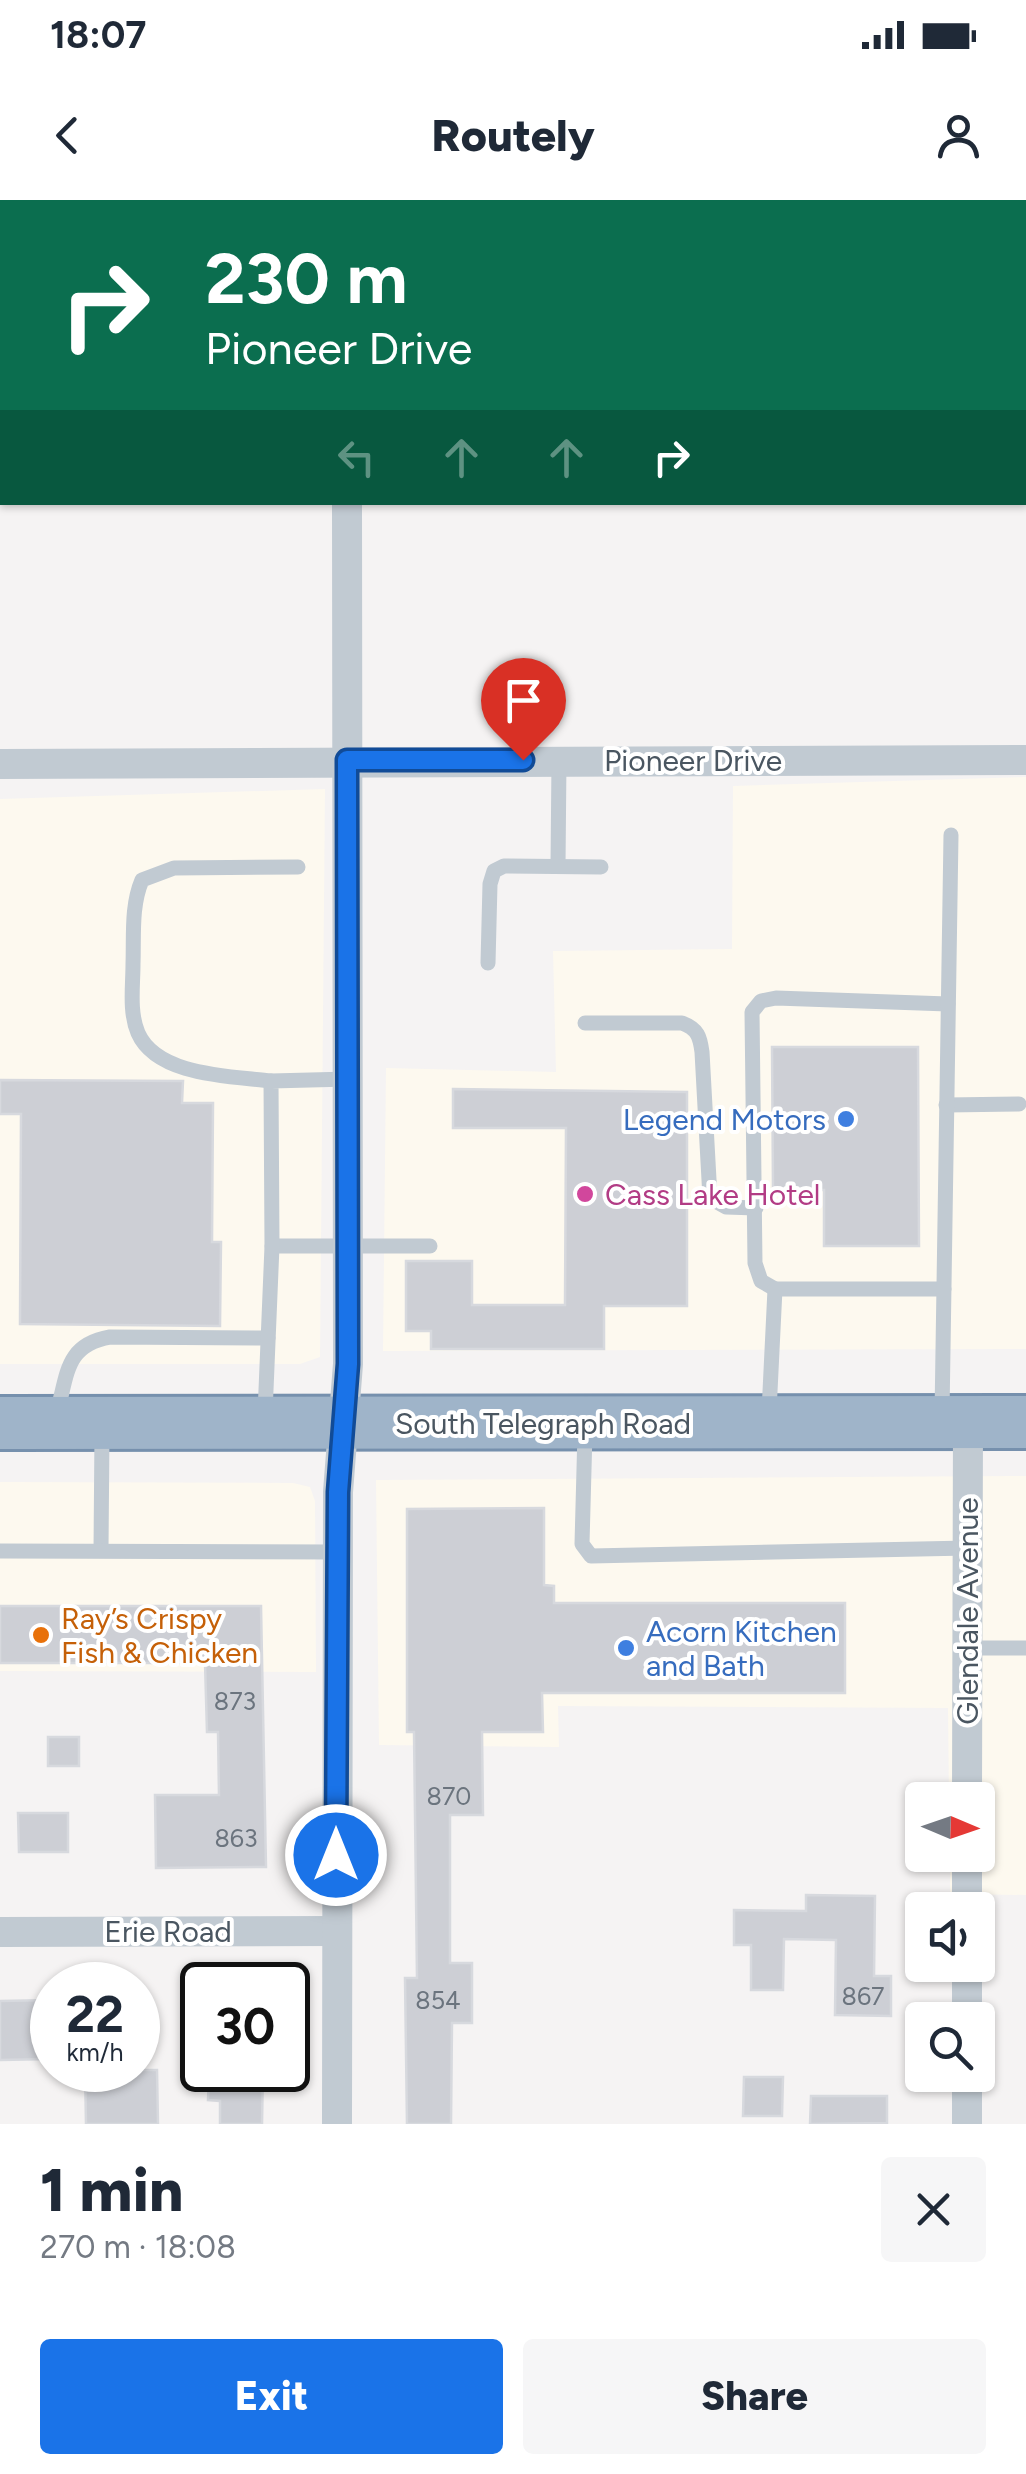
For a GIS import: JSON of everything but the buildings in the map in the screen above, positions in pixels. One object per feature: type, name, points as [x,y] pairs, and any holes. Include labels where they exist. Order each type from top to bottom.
[{"type":"highway","name":"South Telegraph Road","points":[[0,1423],[1026,1422]]},
{"type":"street","points":[[337,2124],[338,1552],[348,1246],[347,505]]},
{"type":"street","name":"Pioneer Drive","points":[[0,764],[1026,760]]},
{"type":"street","name":"Glendale Avenue","points":[[955,1423],[968,1548],[967,1782]]},
{"type":"street","name":"Erie Road","points":[[0,1932],[336,1931]]},
{"type":"street","points":[[967,2092],[967,2124]]},
{"type":"lane","points":[[558,866],[559,760]]},
{"type":"lane","points":[[951,835],[944,1289],[955,1423]]},
{"type":"lane","points":[[488,963],[490,884],[494,871],[504,866],[601,867]]},
{"type":"lane","points":[[298,867],[174,868],[142,880],[134,899],[132,1006],[136,1030],[146,1049],[168,1062],[211,1074],[271,1081],[348,1079]]},
{"type":"lane","points":[[944,1289],[776,1290],[760,1281],[755,1263],[752,1012],[761,1001],[776,998],[948,1004]]},
{"type":"lane","points":[[585,1022],[682,1023],[693,1027],[702,1052],[710,1198],[726,1207],[756,1208]]},
{"type":"lane","points":[[264,1423],[272,1246],[271,1081]]},
{"type":"lane","points":[[946,1105],[1019,1104]]},
{"type":"lane","points":[[272,1246],[430,1246]]},
{"type":"lane","points":[[769,1423],[776,1290]]},
{"type":"lane","points":[[101,1550],[78,1423],[74,1352],[88,1341],[110,1338],[268,1338]]},
{"type":"lane","points":[[586,1423],[582,1544],[591,1556],[968,1548]]},
{"type":"lane","points":[[0,1552],[338,1552]]},
{"type":"lane","points":[[967,1648],[1026,1648]]},
{"type":"shaded area","points":[[1026,777],[1026,1349],[383,1351],[386,1068],[556,1072],[553,951],[732,949],[733,786]]},
{"type":"shaded area","points":[[325,789],[320,1357],[300,1364],[0,1364],[0,799]]},
{"type":"shaded area","points":[[1026,1476],[1026,1895],[950,1892],[950,1872],[995,1872],[995,1782],[949,1782],[948,1708],[558,1706],[559,1747],[379,1745],[376,1480]]},
{"type":"shaded area","points":[[0,1482],[293,1483],[310,1487],[315,1501],[316,1672],[0,1671]]},
{"type":"place","name":"Legend Motors","points":[[846,1119]]},
{"type":"place","name":"Cass Lake Hotel","points":[[585,1194]]},
{"type":"place","name":"Ray’s Crispy Fish & Chicken","points":[[41,1635]]},
{"type":"place","name":"Acorn Kitchen and Bath","points":[[626,1648]]},
{"type":"route","points":[[336,1855],[338,1492],[348,1364],[347,760],[523,760]]}]
